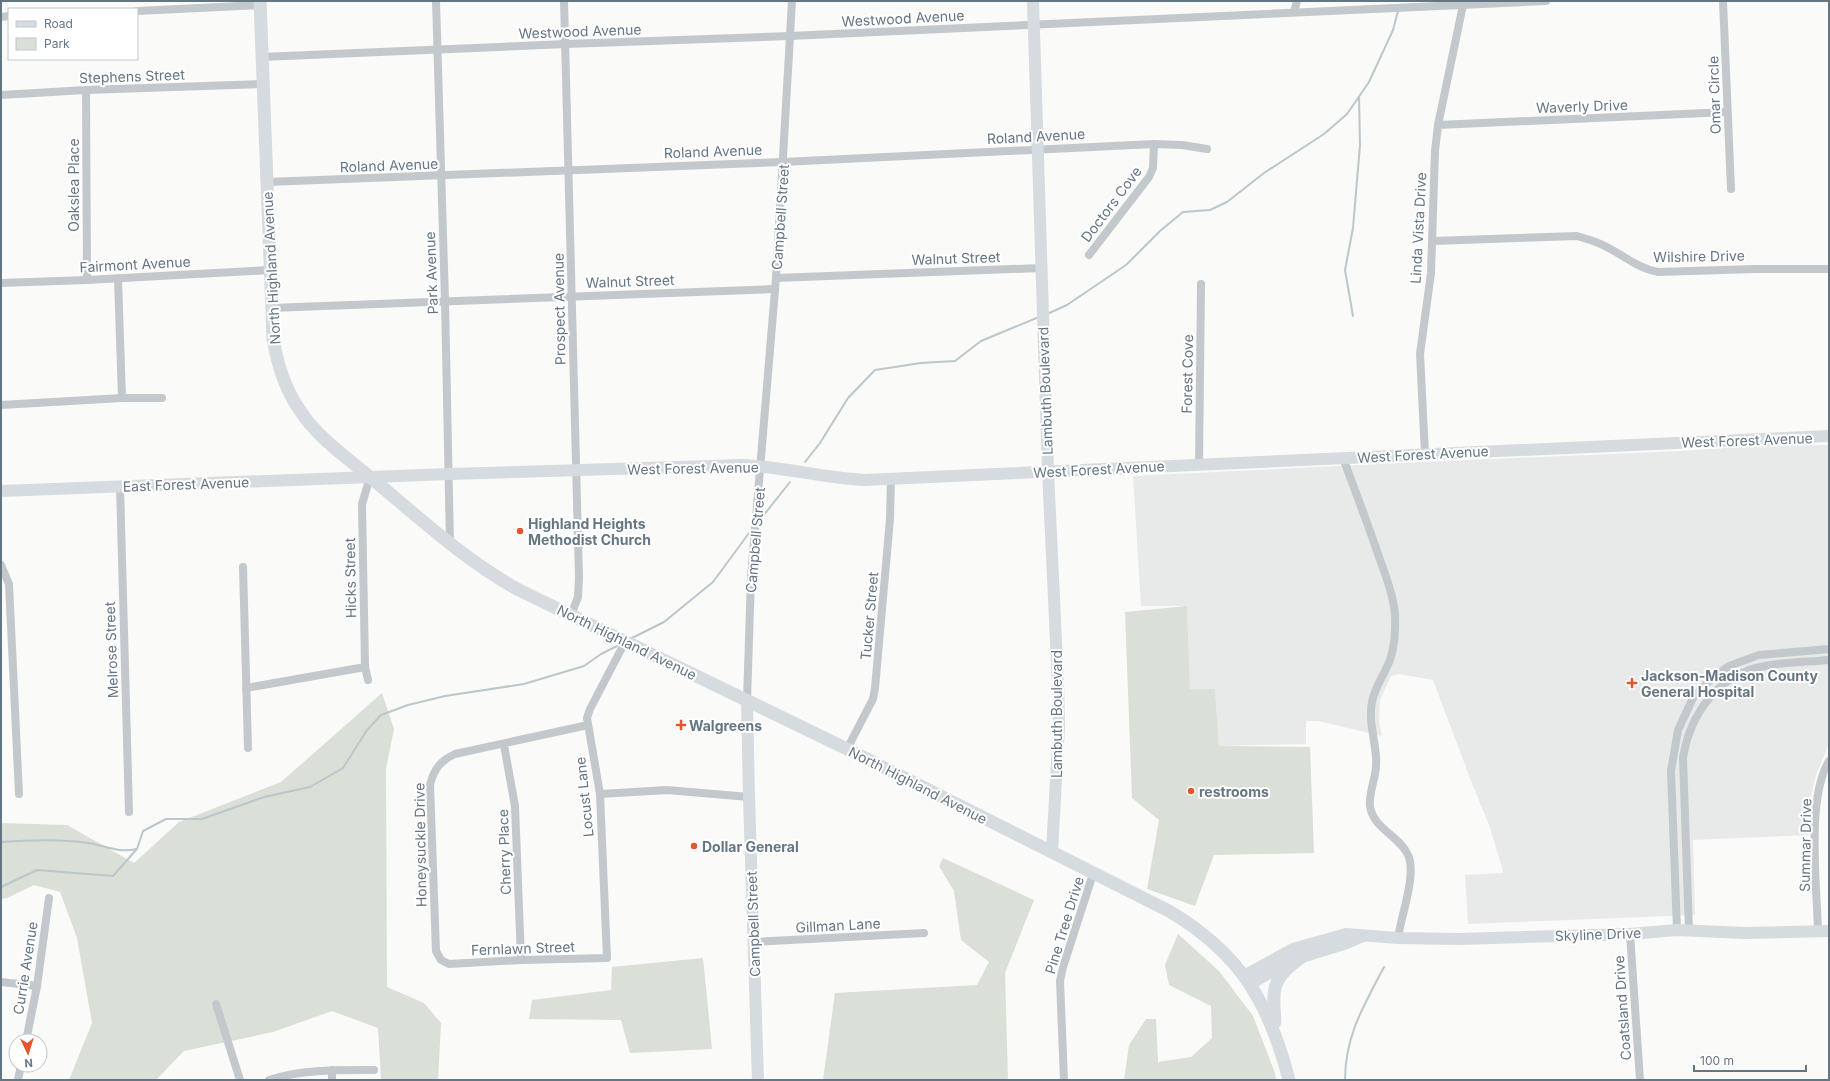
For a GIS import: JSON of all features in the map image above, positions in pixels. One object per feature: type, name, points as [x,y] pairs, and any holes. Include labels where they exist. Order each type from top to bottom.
[{"type":"main road","name":"North Highland Avenue","points":[[260,3],[272,338],[280,372],[299,409],[334,448],[450,544],[491,575],[847,749],[1188,922],[1216,945],[1247,980],[1266,1011],[1275,1032],[1290,1080]]},
{"type":"main road","points":[[1275,1032],[1274,988],[1278,979],[1287,968],[1304,956]]},
{"type":"street","name":"Park Avenue","points":[[436,1],[440,176],[445,301],[450,544]]},
{"type":"street","name":"Prospect Avenue","points":[[564,1],[579,578],[578,597],[571,615]]},
{"type":"street","name":"Campbell Street","points":[[758,1080],[747,701],[751,585],[762,466],[776,278],[792,1]]},
{"type":"street","name":"Lambuth Boulevard","points":[[1032,1],[1038,149],[1042,330],[1059,698],[1059,726],[1052,852]]},
{"type":"street","points":[[1294,12],[1297,1]]},
{"type":"street","name":"Westwood Avenue","points":[[262,57],[790,36],[1546,1]]},
{"type":"street","name":"Omar Circle","points":[[1723,1],[1731,189]]},
{"type":"street","points":[[138,11],[260,3]]},
{"type":"street","name":"Linda Vista Drive","points":[[1425,454],[1420,350],[1431,273],[1435,151],[1438,125],[1463,5]]},
{"type":"street","name":"Stephens Street","points":[[1,94],[263,84]]},
{"type":"street","name":"Oakslea Place","points":[[86,90],[87,280]]},
{"type":"street","name":"Waverly Drive","points":[[1438,125],[1727,112]]},
{"type":"street","name":"Roland Avenue","points":[[267,182],[783,162],[1154,144],[1182,145],[1208,149]]},
{"type":"street","name":"Doctors Cove","points":[[1089,255],[1149,177],[1153,168],[1154,144]]},
{"type":"street","name":"Wilshire Drive","points":[[1433,241],[1577,236],[1598,243],[1643,268],[1658,272],[1755,269],[1829,269]]},
{"type":"street","name":"Walnut Street","points":[[776,278],[1041,268]]},
{"type":"street","name":"Fairmont Avenue","points":[[1,282],[118,279],[270,270]]},
{"type":"street","points":[[118,279],[122,398]]},
{"type":"street","name":"Forest Cove","points":[[1199,465],[1201,284]]},
{"type":"street","name":"Walnut Street","points":[[271,308],[775,289]]},
{"type":"street","points":[[1,405],[122,398],[162,398]]},
{"type":"street","name":"West Forest Avenue","points":[[370,477],[743,465],[762,466],[844,479],[891,478],[1829,436]]},
{"type":"street","points":[[1343,458],[1386,577],[1394,608],[1396,627],[1393,649],[1386,670],[1374,696],[1371,710],[1376,773],[1370,797],[1373,816],[1382,828],[1403,846],[1409,856],[1411,870],[1410,883],[1400,922],[1398,938]]},
{"type":"street","name":"East Forest Avenue","points":[[1,492],[370,477]]},
{"type":"street","name":"Hicks Street","points":[[368,680],[364,667],[362,504],[370,477]]},
{"type":"street","name":"Tucker Street","points":[[847,749],[872,699],[875,688],[890,519],[891,478]]},
{"type":"street","name":"Melrose Street","points":[[120,487],[128,812]]},
{"type":"street","points":[[1,565],[9,584],[18,794]]},
{"type":"street","points":[[243,568],[248,748]]},
{"type":"street","name":"Locust Lane","points":[[607,958],[600,794],[587,718],[590,709],[628,643]]},
{"type":"street","points":[[1683,931],[1671,771],[1673,751],[1678,730],[1693,698],[1709,681],[1729,666],[1759,655],[1829,649]]},
{"type":"street","points":[[1683,931],[1682,758],[1686,740],[1697,715],[1707,700],[1722,685],[1732,678],[1756,668],[1785,663],[1829,660]]},
{"type":"street","points":[[246,688],[364,667]]},
{"type":"street","name":"Honeysuckle Drive","points":[[441,960],[436,951],[430,785],[432,774],[437,766],[446,758],[455,754],[504,745],[588,725]]},
{"type":"street","name":"Cherry Place","points":[[504,745],[515,806],[521,960]]},
{"type":"street","name":"Summar Drive","points":[[1823,931],[1815,828],[1818,794],[1825,768],[1829,761]]},
{"type":"street","points":[[600,794],[667,790],[749,797]]},
{"type":"street","name":"Pine Tree Drive","points":[[1064,1080],[1060,981],[1063,967],[1093,874]]},
{"type":"street","name":"Currie Avenue","points":[[28,1033],[37,986],[49,898]]},
{"type":"street","name":"Skyline Drive","points":[[1247,980],[1299,947],[1346,934],[1398,938],[1458,939],[1683,931],[1745,933],[1823,931]]},
{"type":"street","name":"Gillman Lane","points":[[754,942],[924,934]]},
{"type":"street","name":"Coatsland Drive","points":[[1630,934],[1640,1080]]},
{"type":"street","name":"Skyline Drive","points":[[1247,980],[1292,960],[1348,943],[1366,935]]},
{"type":"street","name":"Fernlawn Street","points":[[441,960],[449,964],[521,960],[607,958]]},
{"type":"street","points":[[1,982],[37,986]]},
{"type":"street","points":[[216,1004],[240,1080]]},
{"type":"street","points":[[269,1080],[278,1077],[332,1070],[374,1070]]},
{"type":"street","points":[[332,1070],[332,1080]]},
{"type":"shaded area","name":"Jackson-Madison County General Hospital","points":[[1770,445],[1829,445],[1829,744],[1816,775],[1810,799],[1809,835],[1693,840],[1695,915],[1468,924],[1465,875],[1503,873],[1489,825],[1433,680],[1399,674],[1391,676],[1380,700],[1379,721],[1382,736],[1318,721],[1306,721],[1306,744],[1219,746],[1215,689],[1190,689],[1187,606],[1141,606],[1133,476],[1680,451]]},
{"type":"green space","points":[[1187,606],[1190,689],[1215,689],[1219,746],[1310,747],[1314,853],[1214,855],[1195,906],[1147,889],[1159,820],[1132,798],[1125,612]]},
{"type":"green space","points":[[382,693],[394,729],[386,769],[387,987],[424,1003],[441,1023],[438,1080],[381,1080],[378,1028],[332,1011],[273,1032],[184,1051],[156,1080],[69,1080],[92,1023],[77,938],[60,892],[34,885],[7,898],[1,899],[1,823],[67,825],[134,863],[179,822],[281,782]]},
{"type":"green space","points":[[943,858],[1034,900],[1005,973],[1008,1080],[823,1080],[835,993],[977,985],[989,962],[961,940],[954,891],[939,866]]},
{"type":"green space","points":[[1178,934],[1219,971],[1253,1016],[1275,1073],[1276,1080],[1124,1080],[1129,1045],[1146,1019],[1156,1019],[1158,1062],[1191,1057],[1212,1038],[1211,1006],[1169,985],[1165,965]]},
{"type":"green space","points":[[703,958],[712,1049],[630,1053],[621,1020],[529,1019],[532,1000],[611,990],[612,967]]},
{"type":"waterway","points":[[1047,314],[1067,305],[1126,265],[1160,231],[1183,212],[1210,210],[1227,202],[1264,173],[1324,134],[1347,114],[1369,82],[1393,30],[1398,11]]},
{"type":"waterway","points":[[1353,316],[1345,270],[1353,228],[1360,145],[1359,97]]},
{"type":"waterway","points":[[805,462],[820,443],[848,398],[875,370],[921,363],[955,361],[981,341],[1039,317]]},
{"type":"waterway","points":[[759,521],[790,482]]},
{"type":"waterway","points":[[632,638],[664,622],[713,582],[752,529]]},
{"type":"waterway","points":[[1,842],[56,840],[88,843],[118,850],[137,849],[143,831],[166,819],[202,819],[264,797],[310,787],[343,768],[367,730],[381,715],[408,705],[445,696],[524,684],[584,666],[601,654],[617,646]]},
{"type":"waterway","points":[[1,887],[37,870],[113,876],[136,850]]},
{"type":"waterway","points":[[1345,1080],[1348,1049],[1352,1035],[1363,1008],[1384,967]]},
{"type":"place","name":"Highland Heights Methodist Church","points":[[520,531]]},
{"type":"place","name":"Jackson-Madison County General Hospital","points":[[1632,683]]},
{"type":"place","name":"Walgreens","points":[[681,725]]},
{"type":"place","name":"restrooms","points":[[1191,791]]},
{"type":"place","name":"Dollar General","points":[[694,846]]}]
